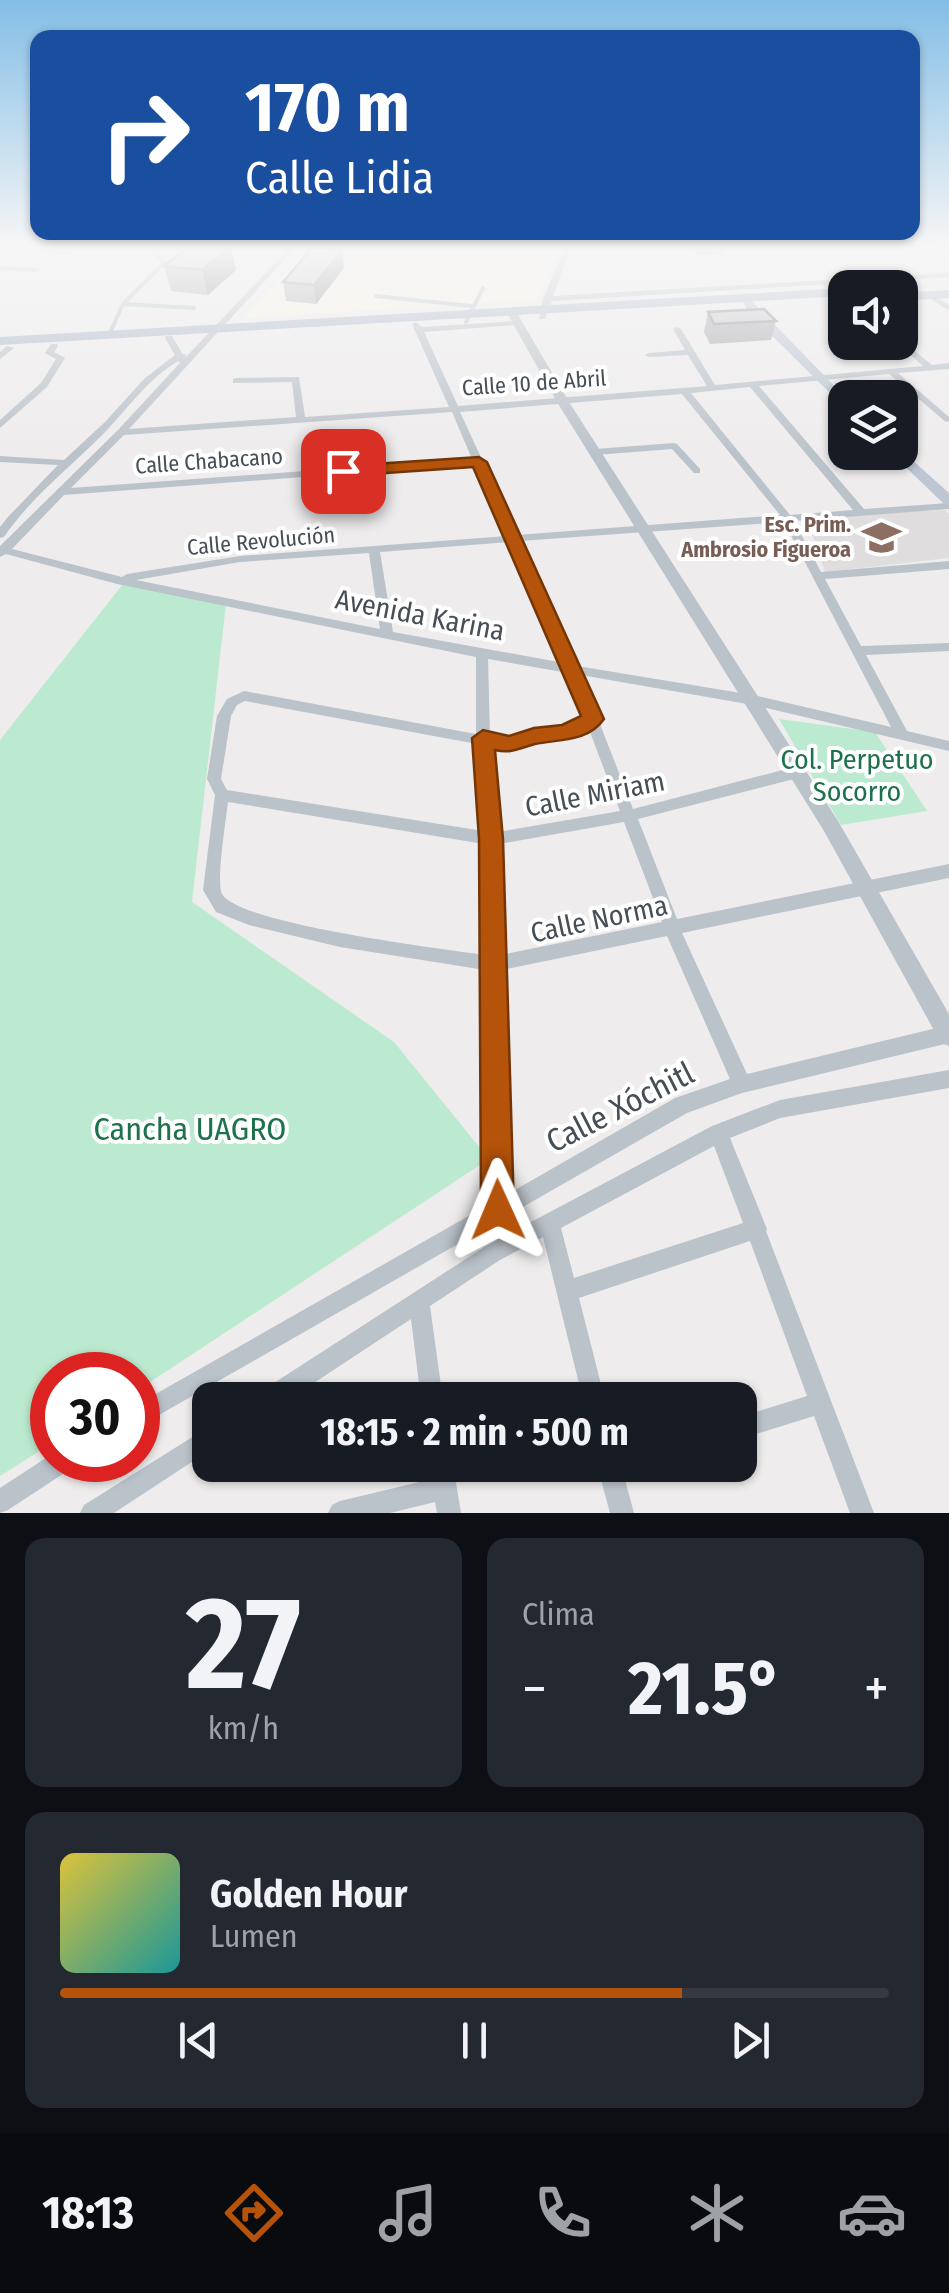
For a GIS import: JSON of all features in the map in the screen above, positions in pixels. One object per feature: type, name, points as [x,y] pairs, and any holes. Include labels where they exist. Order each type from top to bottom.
[{"type":"main road","points":[[2,349],[459,315]]},
{"type":"main road","points":[[2,349],[109,335],[418,327],[466,315]]},
{"type":"main road","points":[[475,315],[515,318],[526,315]]},
{"type":"main road","points":[[762,315],[828,388]]},
{"type":"main road","points":[[915,470],[949,504]]},
{"type":"street","points":[[1,545],[38,516],[122,432],[183,360],[231,315]]},
{"type":"street","points":[[742,1084],[672,928],[594,719],[418,327],[515,318],[642,529],[798,772],[949,1034]]},
{"type":"street","points":[[678,329],[713,389]]},
{"type":"street","points":[[170,338],[183,360]]},
{"type":"street","points":[[0,425],[54,372],[60,356],[49,353],[54,346]]},
{"type":"street","points":[[649,356],[689,352]]},
{"type":"street","points":[[918,358],[929,368]]},
{"type":"street","points":[[1,545],[63,464],[98,435],[160,367],[183,360]]},
{"type":"street","name":"Calle 10 de Abril","points":[[122,432],[563,402],[949,366]]},
{"type":"street","points":[[890,371],[946,419]]},
{"type":"street","points":[[236,381],[296,378],[301,420]]},
{"type":"street","points":[[752,384],[859,510]]},
{"type":"street","points":[[685,391],[786,516],[901,733]]},
{"type":"street","points":[[595,452],[674,446],[696,471]]},
{"type":"street","points":[[0,460],[63,464],[94,460]]},
{"type":"street","name":"Calle Chabacano","points":[[62,492],[479,462]]},
{"type":"street","name":"Calle Revolución","points":[[116,580],[240,559],[512,541],[949,504]]},
{"type":"street","name":"Avenida Karina","points":[[1,545],[116,580],[482,654],[753,700],[947,747]]},
{"type":"street","points":[[374,551],[387,634]]},
{"type":"street","points":[[820,576],[949,565]]},
{"type":"street","points":[[856,651],[948,649]]},
{"type":"street","points":[[482,654],[483,738],[491,839],[498,1210]]},
{"type":"street","points":[[222,796],[214,779],[224,716],[232,702],[244,696],[510,745],[534,736],[566,733],[594,719]]},
{"type":"street","name":"Calle Miriam","points":[[222,796],[491,839],[632,815],[798,772]]},
{"type":"street","name":"Calle Norma","points":[[222,796],[211,890],[222,907],[249,918],[340,940],[493,964],[949,871]]},
{"type":"street","name":"Calle Xóchitl","points":[[160,1403],[649,1122],[742,1084],[949,1034]]},
{"type":"street","points":[[296,1382],[493,1253],[719,1134],[780,1109],[949,1079]]},
{"type":"street","points":[[719,1134],[862,1513]]},
{"type":"street","points":[[550,1224],[590,1382]]},
{"type":"street","points":[[567,1291],[757,1230]]},
{"type":"street","points":[[419,1302],[430,1382]]},
{"type":"street","points":[[757,1423],[821,1403]]},
{"type":"street","points":[[92,1513],[192,1449]]},
{"type":"street","points":[[0,1502],[30,1482]]},
{"type":"street","points":[[340,1513],[426,1482]]},
{"type":"street","points":[[444,1482],[449,1513]]},
{"type":"street","points":[[615,1482],[622,1513]]},
{"type":"lane","points":[[109,335],[118,315]]},
{"type":"shaded area","points":[[246,315],[298,315],[243,318]]},
{"type":"shaded area","name":"Esc. Prim. Ambrosio Figueroa","points":[[945,510],[949,514],[949,558],[825,572],[806,516]]},
{"type":"green space","name":"Cancha UAGRO","points":[[123,584],[226,604],[192,902],[394,1042],[489,1159],[160,1376],[160,1352],[30,1352],[30,1457],[0,1476],[0,740]]},
{"type":"green space","name":"Col. Perpetuo Socorro","points":[[779,719],[875,732],[927,811],[841,825]]},
{"type":"building","points":[[709,315],[770,315],[776,321],[714,324]]},
{"type":"place","name":"Esc. Prim. Ambrosio Figueroa","points":[[881,537]]},
{"type":"route","points":[[343,471],[479,462],[594,719],[576,730],[534,736],[510,745],[483,738],[491,839],[498,1210]]}]
